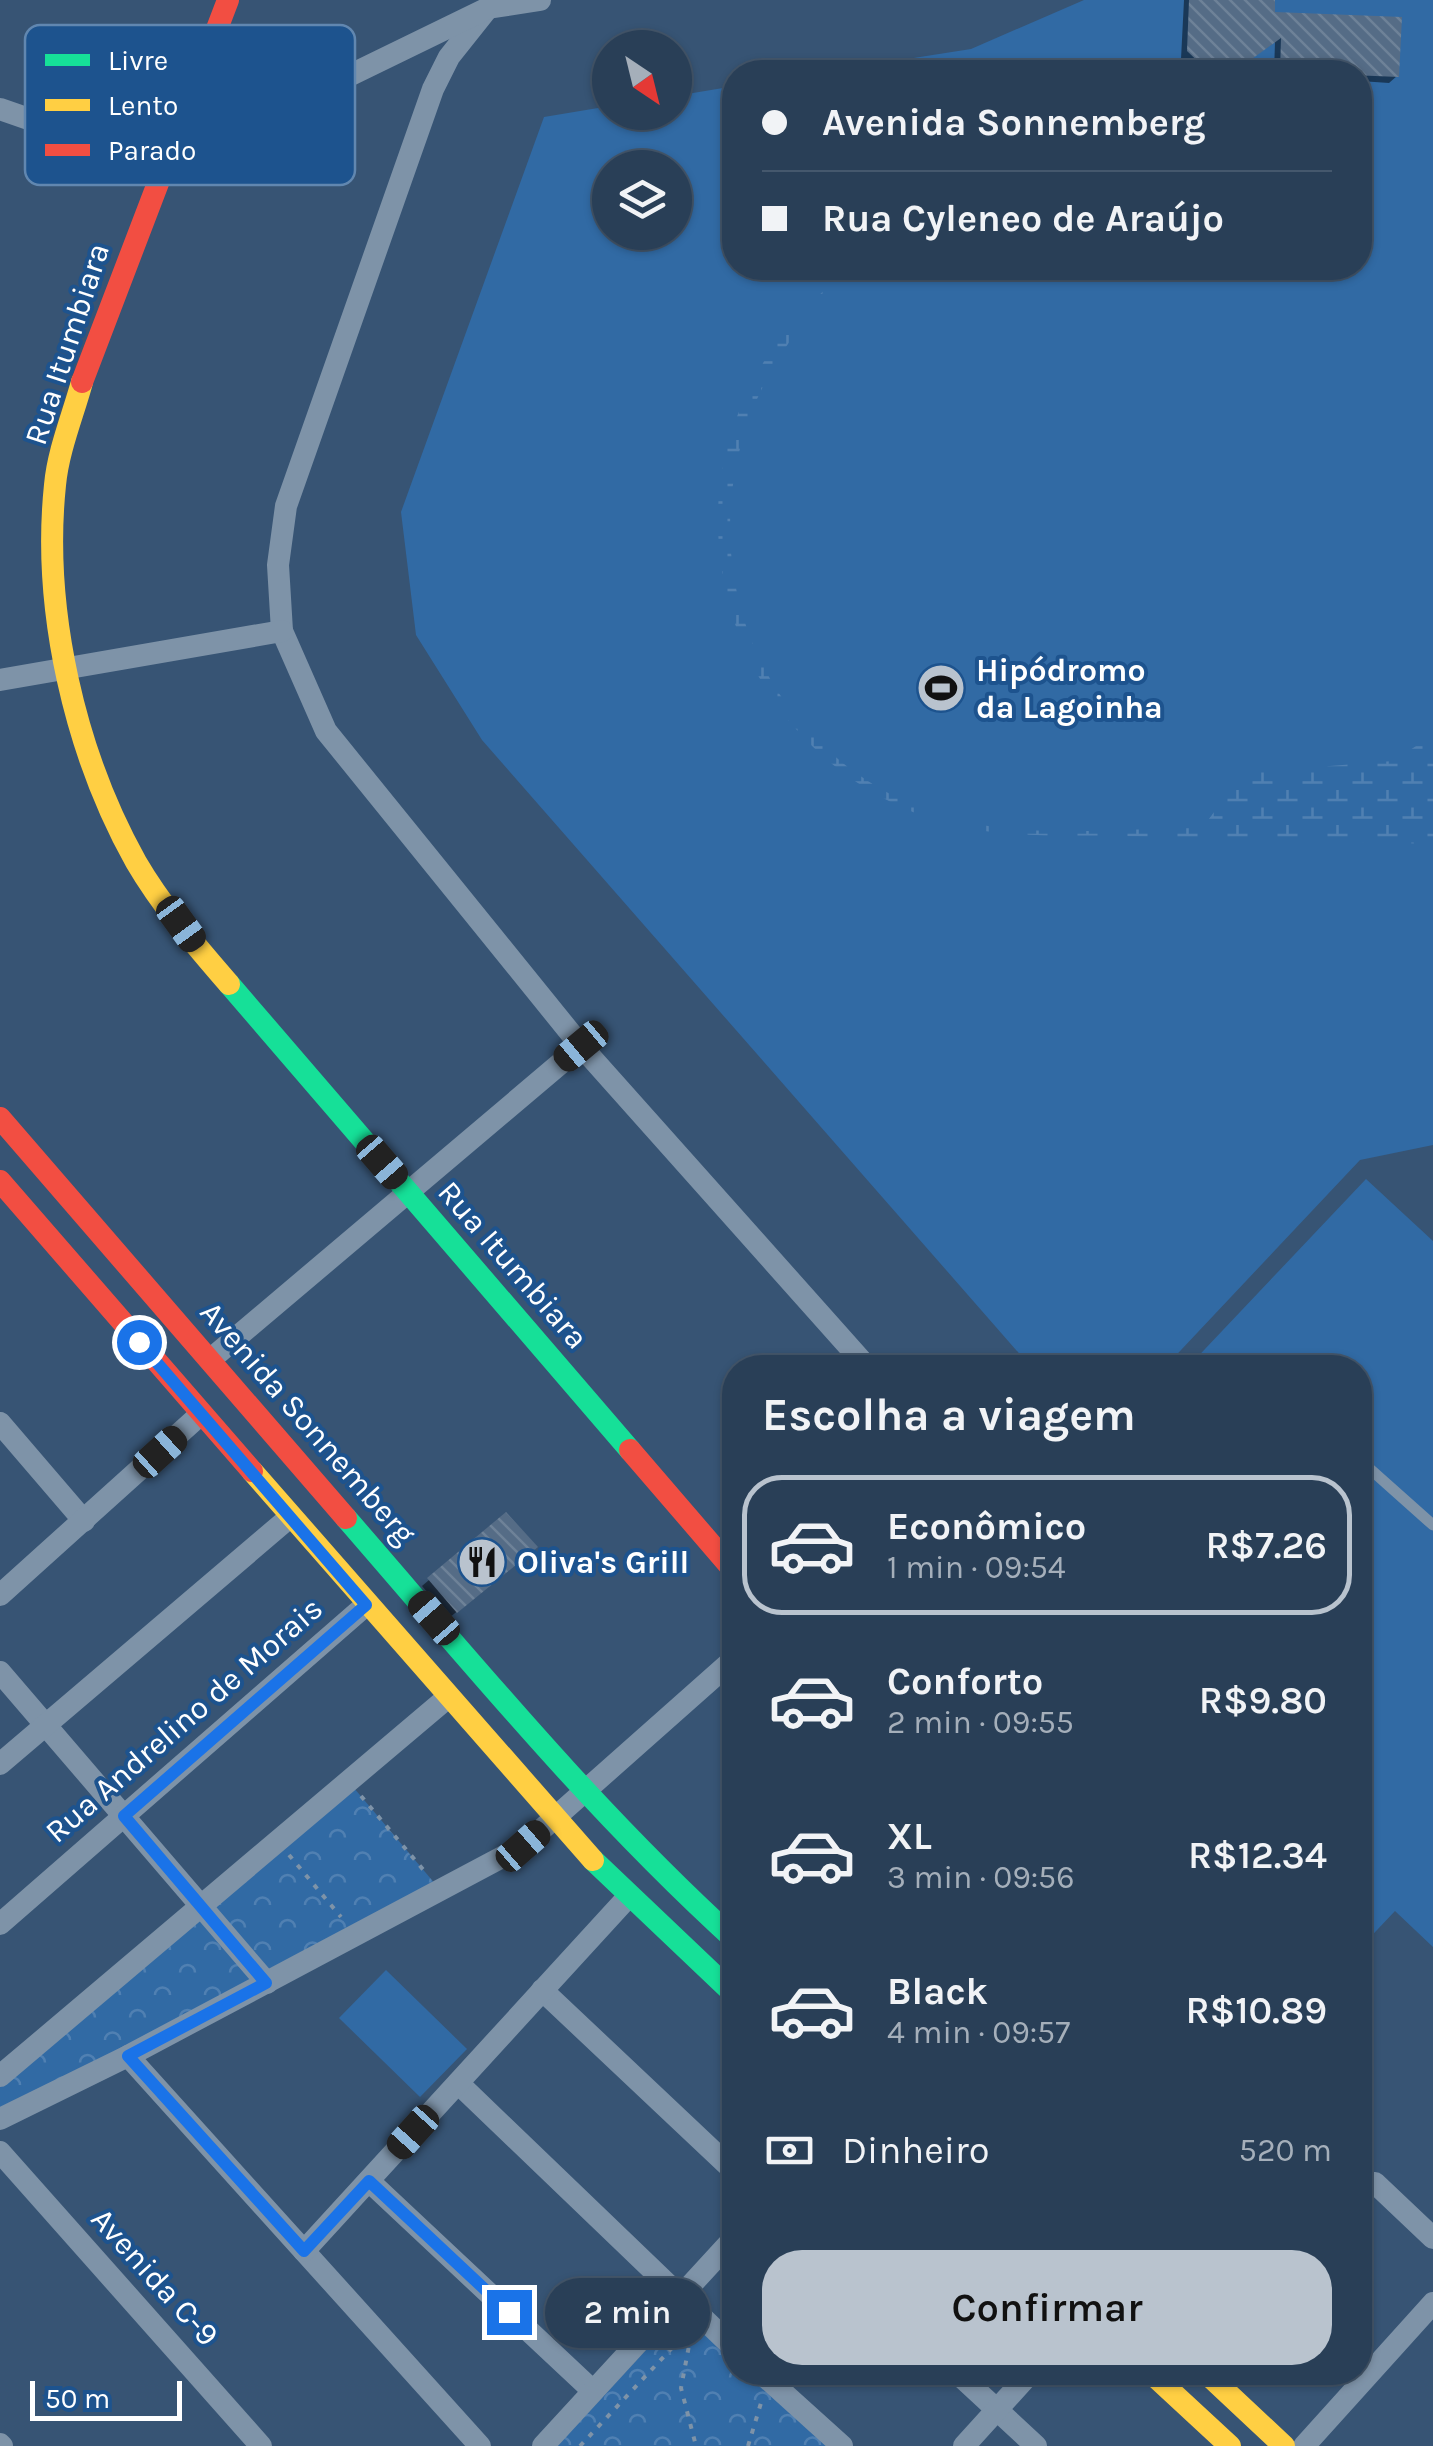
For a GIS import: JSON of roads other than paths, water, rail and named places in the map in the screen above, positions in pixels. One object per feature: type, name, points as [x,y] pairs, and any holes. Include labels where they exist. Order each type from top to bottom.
[{"type":"street","name":"Rua Itumbiara","points":[[218,25],[228,0]]},
{"type":"street","points":[[355,73],[485,4],[540,0]]},
{"type":"street","points":[[485,4],[439,77],[286,506],[278,565],[282,631],[326,731],[581,1046],[856,1355]]},
{"type":"street","points":[[422,40],[433,54],[439,77]]},
{"type":"street","points":[[0,109],[25,118]]},
{"type":"street","name":"Rua Itumbiara","points":[[157,185],[84,376],[55,483],[54,573],[68,668],[94,772],[136,862],[204,955],[722,1557]]},
{"type":"street","points":[[0,680],[282,631]]},
{"type":"street","points":[[211,1359],[581,1046]]},
{"type":"street","name":"Avenida Sonnemberg","points":[[0,1118],[583,1791],[646,1859],[722,1928]]},
{"type":"street","points":[[0,1181],[554,1819],[628,1897],[722,1983]]},
{"type":"street","points":[[0,1595],[201,1414]]},
{"type":"street","points":[[0,1423],[84,1521]]},
{"type":"street","points":[[0,1764],[290,1516]]},
{"type":"street","name":"Rua Andrelino de Morais","points":[[0,1924],[366,1605]]},
{"type":"street","points":[[9,2115],[442,1892],[523,1846],[722,1669]]},
{"type":"street","points":[[0,1672],[266,1983]]},
{"type":"street","points":[[0,2076],[447,1698]]},
{"type":"street","points":[[304,2251],[628,1897]]},
{"type":"street","points":[[542,1990],[722,2160]]},
{"type":"street","points":[[128,2056],[480,2446]]},
{"type":"street","points":[[458,2083],[722,2338]]},
{"type":"street","name":"Avenida C-9","points":[[0,2152],[262,2446]]},
{"type":"street","points":[[369,2181],[593,2391]]},
{"type":"street","points":[[1375,2183],[1433,2238]]},
{"type":"street","points":[[543,2446],[722,2251]]},
{"type":"street","points":[[1372,2371],[1433,2303]]},
{"type":"street","points":[[774,2385],[842,2446]]},
{"type":"street","points":[[970,2385],[1036,2446]]},
{"type":"street","points":[[964,2446],[1019,2385]]},
{"type":"street","points":[[1164,2385],[1230,2446]]},
{"type":"street","points":[[1218,2385],[1284,2446]]},
{"type":"street","points":[[1304,2446],[1359,2385]]},
{"type":"lane","points":[[1372,1471],[1433,1526]]},
{"type":"place","name":"Hipódromo da Lagoinha","points":[[941,688]]},
{"type":"place","name":"Oliva's Grill","points":[[482,1562]]}]
